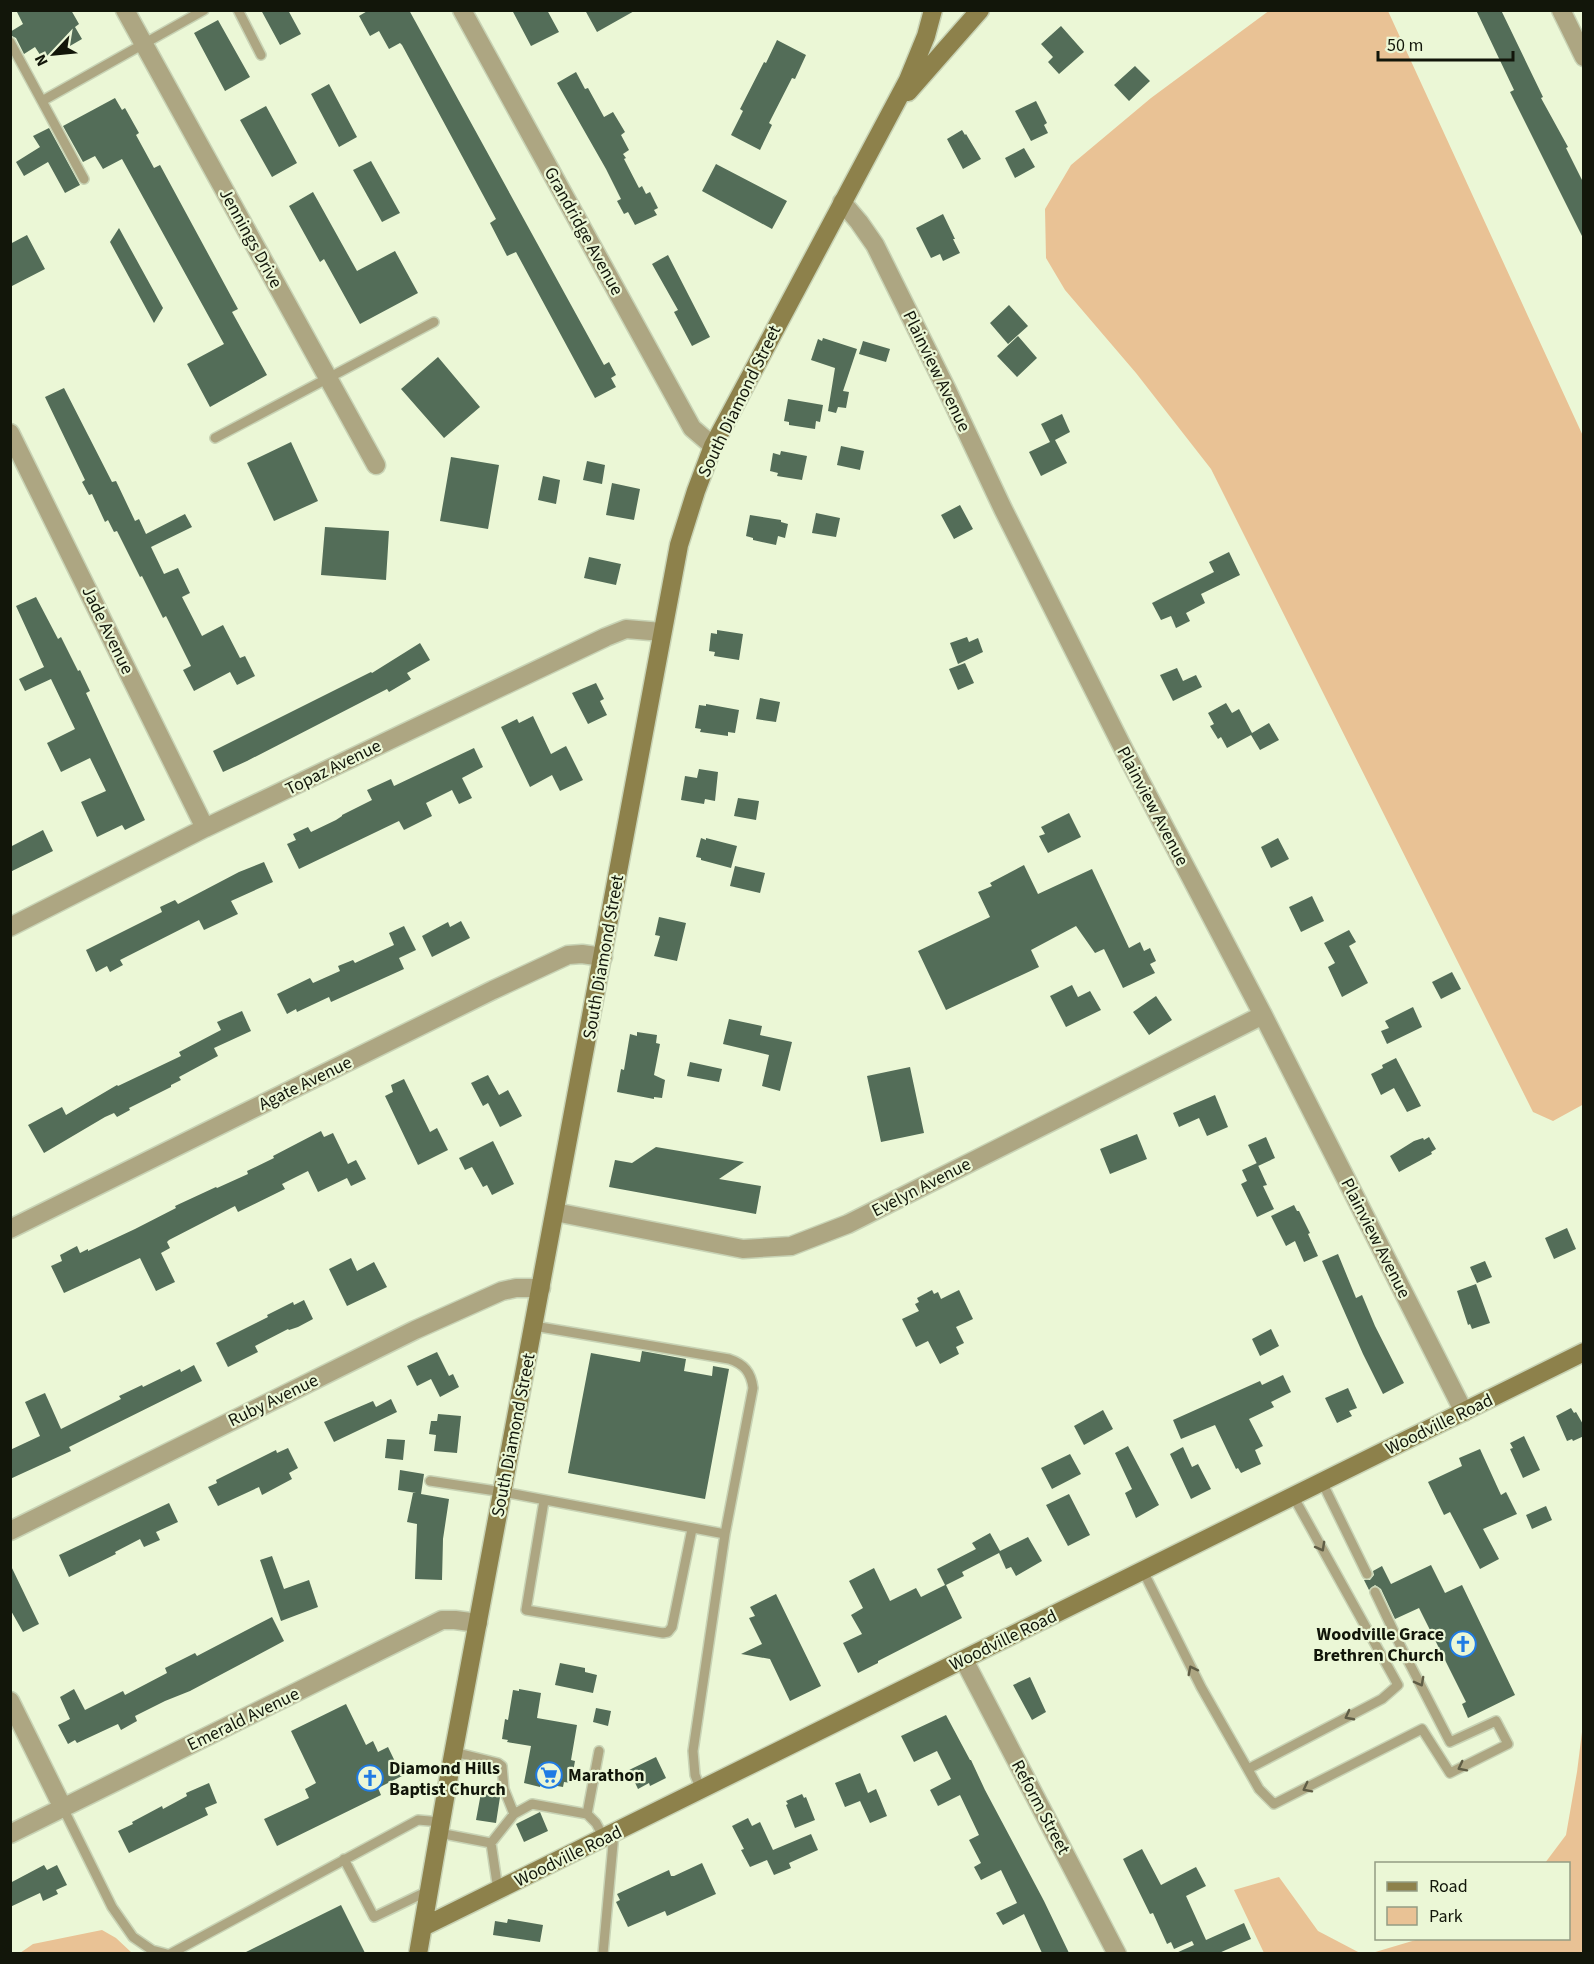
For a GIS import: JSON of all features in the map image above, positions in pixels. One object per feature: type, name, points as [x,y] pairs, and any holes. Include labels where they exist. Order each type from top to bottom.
[{"type":"street","name":"Jennings Drive","points":[[126,10],[376,465]]},
{"type":"street","name":"Grandridge Avenue","points":[[462,10],[692,428],[713,446]]},
{"type":"street","name":"South Diamond Street","points":[[418,1953],[679,545],[713,446],[893,109],[920,54],[933,10]]},
{"type":"street","points":[[893,109],[980,10]]},
{"type":"street","points":[[1561,10],[1584,57]]},
{"type":"street","name":"Plainview Avenue","points":[[842,202],[874,245],[1113,730],[1263,1015],[1464,1412]]},
{"type":"street","name":"Jade Avenue","points":[[10,433],[205,828]]},
{"type":"street","name":"Topaz Avenue","points":[[10,927],[205,828],[606,637],[626,629],[662,632]]},
{"type":"street","name":"Agate Avenue","points":[[10,1229],[568,955],[603,957]]},
{"type":"street","name":"Evelyn Avenue","points":[[555,1212],[743,1248],[791,1246],[848,1224],[1263,1015]]},
{"type":"street","name":"Ruby Avenue","points":[[10,1531],[415,1330],[502,1291],[516,1288],[541,1288]]},
{"type":"street","name":"Woodville Road","points":[[423,1928],[1584,1352]]},
{"type":"street","name":"Emerald Avenue","points":[[10,1834],[442,1620],[478,1623]]},
{"type":"street","name":"Reform Street","points":[[964,1659],[1118,1953]]},
{"type":"street","points":[[10,1701],[63,1808]]},
{"type":"lane","points":[[42,101],[204,10]]},
{"type":"lane","points":[[238,10],[261,55]]},
{"type":"lane","points":[[10,42],[84,179]]},
{"type":"lane","points":[[215,438],[434,322]]},
{"type":"lane","points":[[534,1326],[729,1359],[746,1367],[752,1379],[753,1388],[725,1534],[693,1750],[695,1775],[701,1790]]},
{"type":"lane","points":[[430,1481],[503,1492],[725,1534]]},
{"type":"lane","points":[[1322,1482],[1367,1574]]},
{"type":"lane","points":[[1248,1769],[1382,1699],[1398,1685],[1293,1496]]},
{"type":"lane","points":[[544,1501],[526,1610],[663,1634],[668,1632],[672,1627],[692,1528]]},
{"type":"lane","points":[[1143,1571],[1201,1687],[1259,1789],[1274,1804],[1422,1729],[1450,1773],[1508,1744],[1496,1721],[1450,1742],[1375,1592]]},
{"type":"lane","points":[[587,1814],[599,1751]]},
{"type":"lane","points":[[454,1752],[502,1766],[504,1789],[514,1814]]},
{"type":"lane","points":[[498,1890],[491,1843],[514,1814],[532,1804],[587,1814],[609,1835],[603,1953]]},
{"type":"lane","points":[[63,1808],[112,1907],[133,1937],[152,1950],[168,1953],[418,1820],[491,1843]]},
{"type":"lane","points":[[344,1859],[374,1917],[429,1890]]},
{"type":"green space","points":[[1270,10],[1388,11],[1583,436],[1584,1104],[1553,1121],[1533,1112],[1211,469],[1136,373],[1065,290],[1046,258],[1045,209],[1071,165],[1151,98]]},
{"type":"green space","points":[[1583,1724],[1583,1953],[1372,1953],[1416,1940],[1570,1940],[1570,1862],[1546,1862],[1566,1835]]},
{"type":"green space","points":[[1279,1877],[1318,1931],[1360,1953],[1264,1953],[1234,1890]]},
{"type":"green space","points":[[102,1930],[116,1938],[132,1953],[20,1953],[33,1944]]},
{"type":"building","points":[[16,10],[71,10],[79,24],[75,27],[82,39],[44,61],[35,47],[24,54],[16,38],[10,35],[10,32],[23,24]]},
{"type":"building","points":[[261,10],[288,10],[301,34],[280,45]]},
{"type":"building","points":[[369,10],[409,10],[604,365],[609,362],[616,375],[611,378],[616,387],[595,398],[516,252],[507,256],[490,223],[496,219],[402,45],[400,43],[389,49],[379,31],[370,36],[359,16]]},
{"type":"building","points":[[512,10],[547,10],[559,32],[531,46]]},
{"type":"building","points":[[585,10],[636,10],[597,32]]},
{"type":"building","points":[[1476,10],[1501,10],[1543,97],[1541,98],[1568,147],[1566,148],[1584,184],[1584,240],[1510,92],[1514,90]]},
{"type":"building","points":[[218,20],[250,77],[225,91],[194,33]]},
{"type":"building","points":[[1061,26],[1084,52],[1059,74],[1048,62],[1053,57],[1041,44]]},
{"type":"building","points":[[777,40],[806,55],[795,79],[792,78],[769,123],[772,125],[760,150],[731,135],[743,111],[740,109]]},
{"type":"building","points":[[1135,66],[1150,81],[1129,101],[1114,85]]},
{"type":"building","points":[[576,72],[604,117],[613,112],[625,132],[621,135],[629,150],[623,154],[626,158],[624,159],[639,188],[642,186],[646,194],[650,192],[658,208],[654,210],[657,215],[635,225],[628,212],[624,214],[617,201],[621,199],[606,169],[557,83]]},
{"type":"building","points":[[329,84],[357,137],[339,147],[311,94]]},
{"type":"building","points":[[115,98],[122,110],[125,108],[139,133],[136,135],[154,168],[160,165],[238,309],[232,312],[267,375],[210,407],[187,364],[224,344],[122,159],[103,169],[95,156],[83,162],[63,126]]},
{"type":"building","points":[[1036,101],[1047,123],[1044,125],[1048,133],[1031,141],[1015,111]]},
{"type":"building","points":[[266,106],[297,163],[272,177],[240,120]]},
{"type":"building","points":[[49,128],[80,185],[65,193],[48,162],[24,176],[16,162],[40,147],[33,136]]},
{"type":"building","points":[[962,130],[981,159],[963,169],[947,139]]},
{"type":"building","points":[[1024,148],[1035,167],[1015,178],[1005,158]]},
{"type":"building","points":[[371,161],[400,213],[382,222],[353,170]]},
{"type":"building","points":[[716,164],[787,201],[772,229],[702,191]]},
{"type":"building","points":[[313,192],[357,271],[395,251],[418,293],[360,324],[324,259],[320,262],[289,206]]},
{"type":"building","points":[[943,214],[960,253],[943,261],[940,254],[931,258],[916,228]]},
{"type":"building","points":[[119,228],[163,308],[154,323],[110,242]]},
{"type":"building","points":[[27,235],[45,269],[10,287],[10,244]]},
{"type":"building","points":[[668,255],[710,337],[692,346],[674,312],[678,310],[652,264]]},
{"type":"building","points":[[1009,305],[1028,326],[1008,344],[990,323]]},
{"type":"building","points":[[1018,336],[1037,358],[1017,377],[997,356]]},
{"type":"building","points":[[823,338],[857,349],[843,391],[849,392],[846,408],[838,407],[836,413],[828,411],[835,368],[811,360],[818,339],[822,341]]},
{"type":"building","points":[[863,341],[890,349],[886,362],[859,354]]},
{"type":"building","points":[[438,357],[480,407],[444,438],[401,389]]},
{"type":"building","points":[[64,388],[112,482],[116,481],[135,521],[139,519],[146,534],[185,514],[192,527],[151,547],[164,574],[178,568],[190,593],[182,597],[202,636],[223,625],[240,658],[245,656],[255,676],[237,685],[230,672],[194,691],[183,670],[191,666],[166,616],[163,618],[117,531],[114,532],[108,520],[105,522],[92,494],[89,495],[82,482],[85,480],[45,397]]},
{"type":"building","points":[[788,399],[823,405],[820,422],[816,421],[815,429],[789,425],[789,422],[784,421]]},
{"type":"building","points":[[1062,414],[1070,432],[1055,440],[1067,463],[1041,476],[1029,452],[1050,442],[1041,424]]},
{"type":"building","points":[[291,442],[318,501],[274,521],[247,463]]},
{"type":"building","points":[[841,446],[864,451],[860,470],[837,465]]},
{"type":"building","points":[[781,451],[807,456],[802,480],[777,476],[778,473],[770,471],[773,453],[780,455]]},
{"type":"building","points":[[451,457],[499,465],[488,529],[440,521]]},
{"type":"building","points":[[587,461],[605,465],[602,484],[583,480]]},
{"type":"building","points":[[543,476],[560,480],[556,504],[538,500]]},
{"type":"building","points":[[612,483],[640,489],[634,520],[606,515]]},
{"type":"building","points":[[960,505],[973,529],[954,539],[941,515]]},
{"type":"building","points":[[816,513],[840,518],[836,537],[812,533]]},
{"type":"building","points":[[750,515],[781,520],[788,524],[785,538],[778,536],[776,545],[753,540],[746,536]]},
{"type":"building","points":[[325,527],[389,531],[386,580],[321,575]]},
{"type":"building","points":[[1229,552],[1240,575],[1201,594],[1205,603],[1186,613],[1190,621],[1176,628],[1171,616],[1161,620],[1152,603],[1214,572],[1209,562]]},
{"type":"building","points":[[589,557],[621,564],[616,585],[584,578]]},
{"type":"building","points":[[36,597],[58,639],[61,637],[78,671],[80,670],[90,691],[86,693],[145,820],[125,830],[122,825],[97,837],[81,802],[106,791],[90,758],[61,772],[47,743],[75,729],[51,679],[25,691],[19,679],[44,667],[16,606]]},
{"type":"building","points":[[717,630],[743,634],[739,660],[714,656],[715,652],[709,651],[711,633],[717,634]]},
{"type":"building","points":[[967,637],[969,642],[978,638],[983,652],[958,664],[950,643]]},
{"type":"building","points":[[420,643],[430,660],[407,673],[411,679],[389,692],[387,689],[223,772],[213,751],[372,673]]},
{"type":"building","points":[[965,663],[974,683],[958,690],[949,669]]},
{"type":"building","points":[[1177,668],[1183,681],[1196,675],[1202,687],[1173,701],[1160,675]]},
{"type":"building","points":[[596,683],[604,699],[600,701],[607,715],[588,724],[572,693]]},
{"type":"building","points":[[760,698],[780,702],[776,722],[756,719]]},
{"type":"building","points":[[1226,703],[1232,713],[1239,709],[1252,733],[1269,723],[1279,740],[1260,750],[1251,735],[1227,748],[1221,737],[1218,739],[1210,726],[1214,724],[1208,713]]},
{"type":"building","points":[[706,704],[739,710],[735,733],[728,732],[728,736],[700,732],[701,729],[695,728],[699,705],[706,706]]},
{"type":"building","points":[[533,716],[551,754],[566,746],[583,780],[560,791],[552,775],[530,787],[501,727],[517,719],[519,723]]},
{"type":"building","points":[[474,748],[483,767],[462,778],[472,798],[459,804],[452,790],[426,803],[432,816],[404,830],[399,821],[299,869],[287,844],[296,840],[293,834],[308,827],[311,832],[372,800],[367,790],[391,779],[394,786]]},
{"type":"building","points":[[699,769],[718,772],[715,801],[705,799],[704,804],[681,800],[685,776],[697,778]]},
{"type":"building","points":[[738,798],[759,801],[756,820],[734,816]]},
{"type":"building","points":[[1069,813],[1081,837],[1048,853],[1039,836],[1045,834],[1041,827]]},
{"type":"building","points":[[43,830],[53,851],[10,872],[10,847]]},
{"type":"building","points":[[701,838],[737,846],[731,868],[696,857]]},
{"type":"building","points":[[1278,838],[1289,859],[1271,868],[1261,847]]},
{"type":"building","points":[[264,862],[273,882],[231,901],[238,914],[204,930],[199,920],[120,960],[123,965],[110,972],[107,966],[96,972],[86,950],[162,912],[160,907],[175,900],[178,904],[239,872]]},
{"type":"building","points":[[1024,865],[1038,894],[1092,869],[1129,948],[1140,942],[1144,951],[1150,948],[1156,961],[1150,964],[1155,973],[1123,988],[1104,949],[1095,953],[1076,926],[1031,950],[1039,967],[946,1010],[918,951],[990,917],[978,892],[992,886],[990,883]]},
{"type":"building","points":[[735,866],[765,873],[760,893],[730,886]]},
{"type":"building","points":[[1312,896],[1324,921],[1301,932],[1289,907]]},
{"type":"building","points":[[659,917],[686,923],[677,961],[654,956],[660,936],[655,935]]},
{"type":"building","points":[[461,921],[470,938],[432,957],[422,936],[448,922],[450,927]]},
{"type":"building","points":[[404,926],[416,950],[399,958],[404,969],[331,1002],[329,997],[297,1012],[296,1009],[287,1014],[277,994],[310,978],[313,983],[340,971],[338,966],[353,960],[355,963],[394,945],[389,933]]},
{"type":"building","points":[[1349,930],[1356,942],[1349,946],[1368,983],[1342,997],[1328,967],[1335,963],[1324,943]]},
{"type":"building","points":[[1452,972],[1461,989],[1441,999],[1432,982]]},
{"type":"building","points":[[1072,985],[1078,997],[1090,991],[1101,1010],[1066,1027],[1050,996]]},
{"type":"building","points":[[1156,996],[1172,1020],[1149,1035],[1133,1012]]},
{"type":"building","points":[[1413,1007],[1422,1027],[1387,1044],[1381,1031],[1389,1028],[1385,1021]]},
{"type":"building","points":[[242,1011],[251,1031],[214,1048],[218,1056],[179,1077],[181,1080],[171,1087],[129,1108],[130,1110],[117,1117],[114,1113],[105,1117],[44,1153],[28,1125],[62,1107],[66,1115],[117,1085],[181,1056],[179,1052],[221,1030],[217,1022]]},
{"type":"building","points":[[729,1019],[762,1026],[760,1035],[792,1042],[780,1091],[762,1086],[769,1055],[723,1044]]},
{"type":"building","points":[[637,1032],[657,1035],[656,1043],[660,1044],[654,1075],[665,1080],[662,1098],[654,1097],[654,1099],[617,1092],[621,1069],[624,1070],[630,1034],[637,1036]]},
{"type":"building","points":[[1396,1058],[1421,1106],[1407,1112],[1394,1088],[1381,1095],[1371,1074]]},
{"type":"building","points":[[690,1062],[722,1069],[719,1082],[687,1076]]},
{"type":"building","points":[[910,1067],[924,1133],[881,1142],[867,1076]]},
{"type":"building","points":[[488,1075],[499,1095],[508,1090],[522,1116],[500,1127],[488,1103],[483,1106],[471,1083]]},
{"type":"building","points":[[404,1079],[430,1132],[437,1128],[448,1150],[418,1165],[385,1096],[393,1092],[391,1085]]},
{"type":"building","points":[[1215,1095],[1228,1127],[1207,1136],[1199,1118],[1179,1127],[1173,1113]]},
{"type":"building","points":[[321,1131],[324,1137],[333,1133],[348,1164],[356,1160],[366,1179],[351,1186],[347,1178],[318,1192],[308,1171],[282,1184],[285,1189],[238,1212],[235,1206],[169,1240],[167,1242],[170,1248],[161,1253],[175,1282],[156,1291],[140,1258],[64,1293],[51,1266],[62,1261],[60,1255],[77,1246],[80,1253],[88,1249],[88,1251],[135,1229],[176,1208],[175,1206],[248,1174],[247,1171]]},
{"type":"building","points":[[1137,1134],[1147,1159],[1110,1174],[1100,1149]]},
{"type":"building","points":[[1266,1137],[1275,1158],[1258,1166],[1248,1145]]},
{"type":"building","points":[[1429,1137],[1436,1149],[1431,1152],[1432,1154],[1399,1172],[1390,1156],[1414,1141]]},
{"type":"building","points":[[493,1141],[514,1184],[492,1195],[487,1185],[483,1187],[472,1167],[465,1170],[459,1158]]},
{"type":"building","points":[[656,1147],[744,1162],[719,1179],[761,1186],[756,1214],[609,1187],[615,1160],[632,1163]]},
{"type":"building","points":[[1257,1163],[1267,1185],[1263,1186],[1274,1209],[1257,1217],[1241,1184],[1247,1181],[1242,1170]]},
{"type":"building","points":[[1294,1205],[1310,1233],[1308,1234],[1318,1256],[1304,1262],[1295,1241],[1286,1246],[1271,1216]]},
{"type":"building","points":[[1567,1228],[1576,1249],[1554,1259],[1545,1238]]},
{"type":"building","points":[[1338,1254],[1356,1298],[1362,1295],[1404,1383],[1383,1394],[1322,1261]]},
{"type":"building","points":[[351,1258],[357,1271],[374,1262],[387,1287],[347,1306],[329,1269]]},
{"type":"building","points":[[1485,1261],[1492,1277],[1477,1283],[1470,1267]]},
{"type":"building","points":[[1476,1284],[1490,1323],[1472,1329],[1470,1324],[1468,1325],[1457,1291]]},
{"type":"building","points":[[932,1290],[934,1294],[938,1292],[941,1299],[959,1290],[973,1319],[956,1327],[964,1343],[956,1347],[959,1354],[940,1364],[928,1341],[916,1347],[902,1319],[919,1311],[915,1304],[919,1302],[917,1298]]},
{"type":"building","points":[[304,1300],[313,1319],[255,1346],[258,1352],[228,1367],[216,1343],[293,1302],[294,1305]]},
{"type":"building","points":[[1271,1329],[1279,1346],[1260,1356],[1252,1339]]},
{"type":"building","points":[[642,1351],[686,1359],[684,1371],[712,1376],[713,1366],[729,1369],[705,1499],[568,1473],[591,1353],[640,1362]]},
{"type":"building","points":[[437,1352],[449,1376],[453,1374],[459,1387],[440,1397],[431,1379],[417,1386],[407,1366]]},
{"type":"building","points":[[194,1365],[202,1381],[69,1447],[71,1451],[10,1479],[10,1450],[40,1436],[25,1402],[45,1393],[61,1429],[121,1399],[119,1396]]},
{"type":"building","points":[[1283,1375],[1291,1392],[1271,1402],[1274,1407],[1249,1419],[1263,1446],[1255,1450],[1261,1464],[1241,1473],[1238,1468],[1236,1469],[1215,1425],[1181,1439],[1173,1420],[1260,1381],[1262,1385]]},
{"type":"building","points":[[1348,1388],[1357,1408],[1349,1411],[1352,1416],[1337,1423],[1325,1398]]},
{"type":"building","points":[[391,1399],[397,1412],[334,1442],[324,1422],[373,1401],[376,1407]]},
{"type":"building","points":[[1571,1408],[1584,1426],[1584,1436],[1567,1441],[1556,1416]]},
{"type":"building","points":[[1103,1410],[1113,1429],[1084,1445],[1074,1426]]},
{"type":"building","points":[[438,1414],[461,1416],[457,1453],[434,1451],[436,1435],[429,1434],[431,1421],[437,1421]]},
{"type":"building","points":[[1524,1436],[1540,1470],[1523,1478],[1510,1449],[1513,1448],[1510,1443]]},
{"type":"building","points":[[387,1439],[405,1440],[403,1460],[385,1458]]},
{"type":"building","points":[[1128,1446],[1159,1505],[1136,1518],[1125,1493],[1132,1489],[1115,1453]]},
{"type":"building","points":[[1183,1447],[1192,1467],[1198,1464],[1211,1489],[1191,1499],[1170,1454]]},
{"type":"building","points":[[288,1448],[298,1468],[289,1473],[292,1479],[262,1495],[259,1487],[218,1506],[208,1487],[217,1483],[216,1480],[276,1450],[277,1453]]},
{"type":"building","points":[[1480,1449],[1501,1495],[1506,1492],[1517,1514],[1483,1529],[1499,1559],[1480,1569],[1450,1512],[1444,1515],[1428,1482],[1462,1466],[1459,1458]]},
{"type":"building","points":[[1070,1454],[1081,1474],[1052,1489],[1041,1468]]},
{"type":"building","points":[[400,1470],[424,1474],[421,1494],[449,1499],[443,1539],[442,1580],[415,1579],[417,1524],[407,1522],[413,1493],[416,1493],[398,1490]]},
{"type":"building","points":[[1069,1494],[1090,1535],[1068,1546],[1046,1505]]},
{"type":"building","points":[[169,1503],[178,1522],[156,1532],[160,1540],[144,1547],[140,1539],[115,1552],[116,1554],[69,1577],[59,1555]]},
{"type":"building","points":[[1546,1506],[1552,1520],[1532,1529],[1526,1515]]},
{"type":"building","points":[[990,1533],[1000,1551],[1028,1537],[1042,1561],[1016,1576],[1011,1567],[1006,1569],[999,1553],[962,1572],[964,1576],[946,1585],[962,1618],[858,1673],[843,1643],[862,1634],[851,1615],[863,1608],[849,1581],[874,1568],[890,1601],[916,1588],[921,1597],[945,1585],[937,1569],[976,1549],[972,1543]]},
{"type":"building","points":[[272,1556],[284,1589],[309,1580],[318,1607],[281,1621],[260,1560]]},
{"type":"building","points":[[10,1564],[39,1624],[23,1632],[10,1609]]},
{"type":"building","name":"Woodville Grace Brethren Church","points":[[1431,1565],[1445,1593],[1462,1585],[1515,1695],[1468,1718],[1462,1704],[1466,1702],[1419,1608],[1395,1619],[1381,1589],[1375,1585],[1369,1590],[1364,1580],[1370,1580],[1374,1575],[1373,1571],[1382,1566],[1391,1584]]},
{"type":"building","points":[[776,1594],[821,1686],[790,1701],[770,1659],[741,1654],[762,1644],[749,1618],[755,1616],[750,1607]]},
{"type":"building","points":[[272,1617],[284,1641],[190,1691],[135,1716],[137,1721],[121,1730],[118,1724],[77,1743],[75,1740],[68,1744],[58,1725],[70,1719],[60,1697],[74,1689],[85,1710],[123,1691],[125,1695],[167,1673],[165,1668],[195,1653],[197,1656]]},
{"type":"building","points":[[560,1663],[585,1668],[585,1672],[597,1675],[593,1693],[555,1685]]},
{"type":"building","points":[[1030,1677],[1046,1712],[1032,1720],[1013,1685]]},
{"type":"building","points":[[519,1689],[541,1693],[537,1718],[577,1725],[571,1760],[575,1761],[571,1783],[564,1782],[563,1787],[541,1783],[540,1787],[524,1783],[531,1746],[502,1739],[513,1690],[519,1691]]},
{"type":"building","points":[[346,1704],[366,1745],[373,1741],[378,1752],[388,1747],[402,1776],[378,1788],[381,1795],[277,1846],[264,1819],[309,1798],[305,1789],[316,1783],[291,1731]]},
{"type":"building","points":[[596,1708],[611,1711],[608,1726],[593,1722]]},
{"type":"building","points":[[946,1715],[1069,1953],[1042,1953],[1024,1914],[1003,1925],[996,1913],[1017,1903],[1001,1870],[981,1880],[974,1867],[981,1863],[969,1840],[979,1835],[960,1795],[938,1806],[930,1790],[951,1779],[937,1751],[914,1762],[901,1736]]},
{"type":"building","points":[[656,1757],[666,1778],[638,1789],[629,1770]]},
{"type":"building","points":[[860,1773],[868,1793],[876,1789],[887,1816],[870,1823],[860,1801],[845,1807],[835,1783]]},
{"type":"building","points":[[209,1783],[217,1803],[205,1808],[208,1815],[129,1853],[118,1831],[162,1806],[163,1809],[187,1796],[186,1793]]},
{"type":"building","points":[[481,1793],[500,1797],[496,1823],[476,1820]]},
{"type":"building","points":[[802,1794],[804,1798],[806,1797],[815,1820],[795,1828],[786,1801]]},
{"type":"building","name":"Marathon","points":[[540,1812],[548,1831],[524,1842],[516,1824]]},
{"type":"building","points":[[748,1818],[752,1826],[760,1822],[773,1850],[811,1834],[818,1850],[789,1863],[791,1868],[774,1875],[767,1860],[750,1867],[732,1826]]},
{"type":"building","points":[[1142,1849],[1161,1885],[1196,1867],[1206,1886],[1186,1896],[1206,1940],[1244,1923],[1251,1939],[1219,1953],[1176,1953],[1194,1945],[1192,1941],[1174,1949],[1171,1942],[1167,1944],[1153,1913],[1150,1914],[1123,1859]]},
{"type":"building","points":[[702,1863],[716,1894],[667,1916],[665,1911],[628,1927],[616,1902],[620,1900],[617,1894],[669,1870],[671,1876],[674,1876]]},
{"type":"building","points":[[44,1865],[47,1870],[57,1865],[67,1885],[56,1890],[58,1894],[43,1901],[40,1893],[10,1907],[10,1883]]},
{"type":"building","points":[[341,1905],[365,1953],[244,1953]]},
{"type":"building","points":[[508,1919],[543,1925],[540,1942],[493,1935],[495,1921],[507,1923]]},
{"type":"place","name":"Woodville Grace Brethren Church","points":[[1463,1644]]},
{"type":"place","name":"Marathon","points":[[549,1775]]},
{"type":"place","name":"Diamond Hills Baptist Church","points":[[370,1778]]}]
